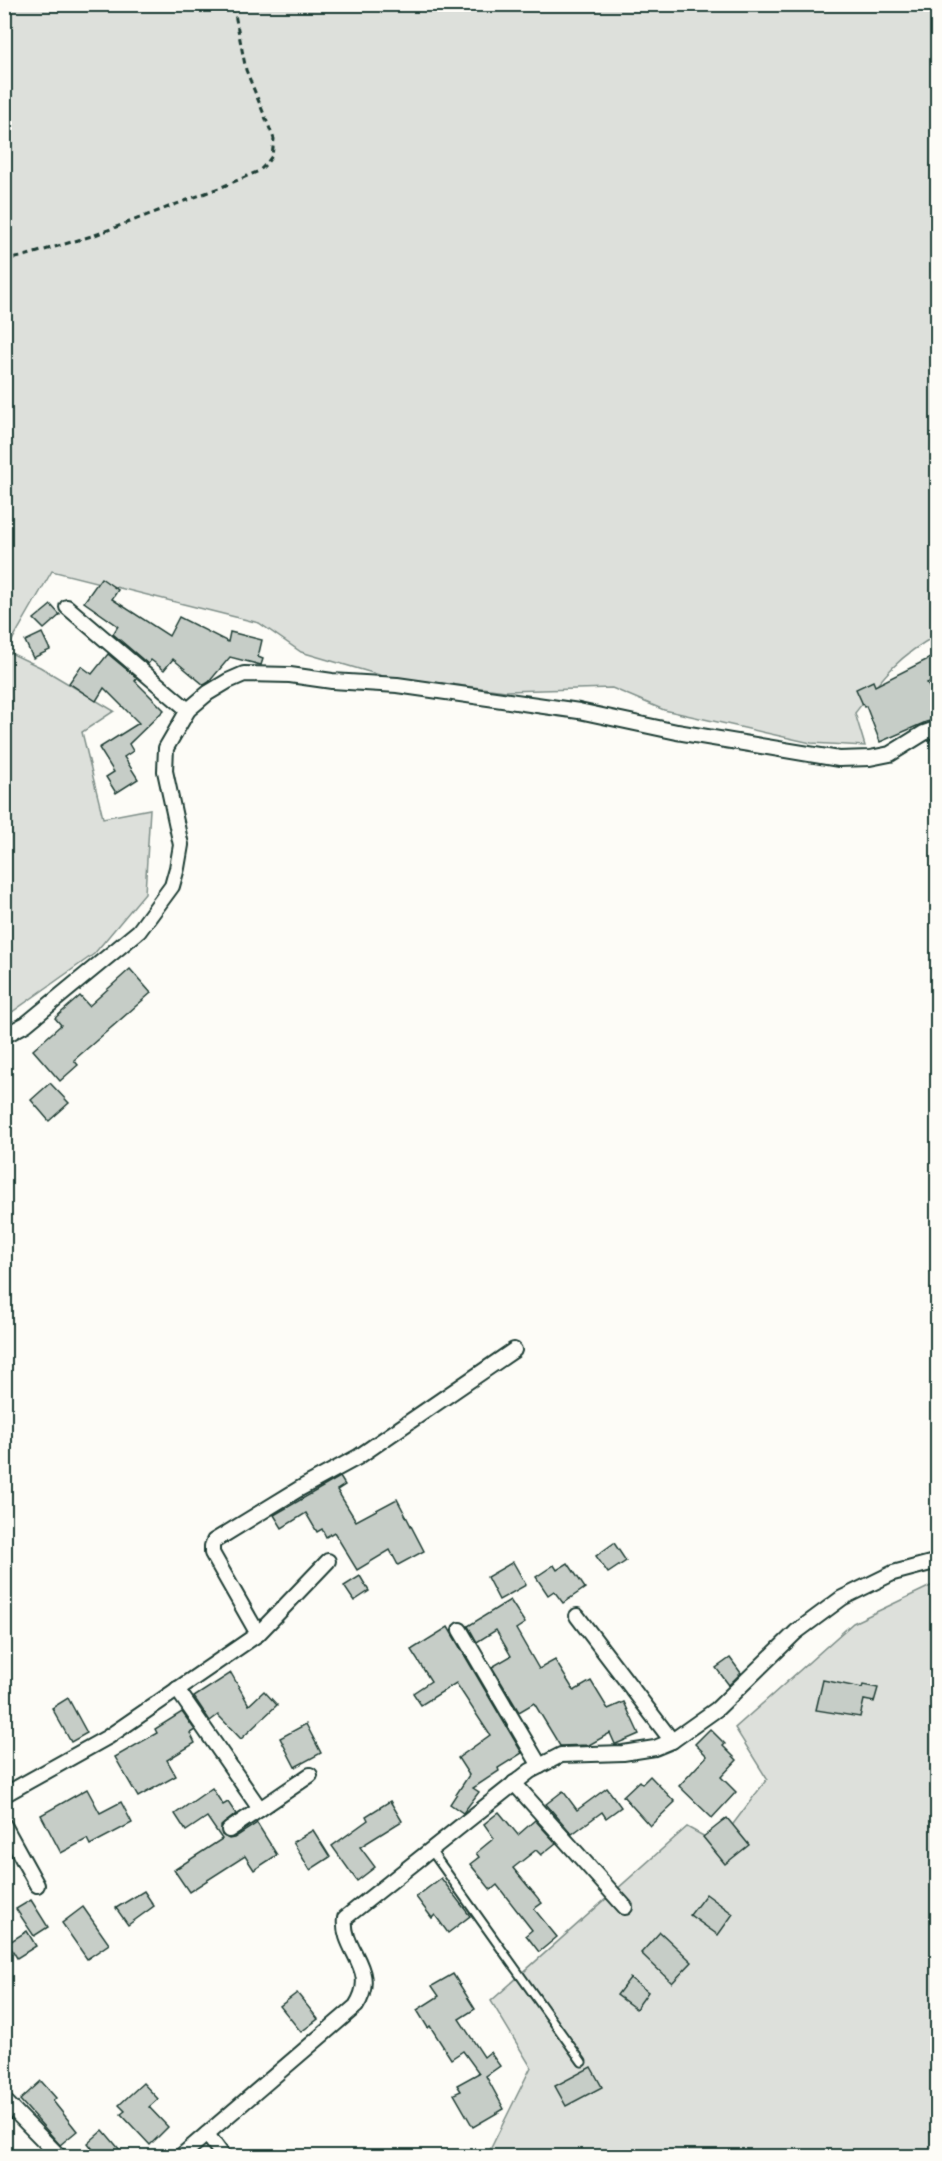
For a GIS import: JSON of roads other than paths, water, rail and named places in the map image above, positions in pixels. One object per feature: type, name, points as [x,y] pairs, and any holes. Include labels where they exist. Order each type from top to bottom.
[{"type":"street","points":[[67,607],[188,710]]},
{"type":"street","points":[[4,1036],[26,1024],[139,931],[172,886],[181,845],[164,759],[166,748],[188,710],[208,693],[244,674],[262,673],[397,685],[579,711],[677,732],[839,759],[870,758],[890,754],[924,733],[938,728]]},
{"type":"street","points":[[258,1634],[212,1553],[214,1541],[299,1489],[358,1457],[514,1350]]},
{"type":"street","points":[[4,1795],[108,1737],[258,1634],[328,1561]]},
{"type":"street","points":[[181,2157],[356,2006],[361,1998],[364,1978],[345,1930],[345,1918],[430,1849],[530,1771],[561,1755],[623,1753],[655,1748],[672,1741],[717,1709],[796,1632],[842,1598],[893,1573],[938,1561]]},
{"type":"street","points":[[577,1616],[672,1741]]},
{"type":"street","points":[[460,1630],[540,1766]]},
{"type":"street","points":[[177,1689],[261,1809]]},
{"type":"street","points":[[229,1830],[310,1775]]},
{"type":"street","points":[[514,1783],[625,1907]]},
{"type":"street","points":[[4,1825],[37,1886]]},
{"type":"street","points":[[4,2100],[59,2157]]},
{"type":"street","points":[[207,2134],[223,2157]]},
{"type":"lane","points":[[430,1849],[582,2062]]}]
